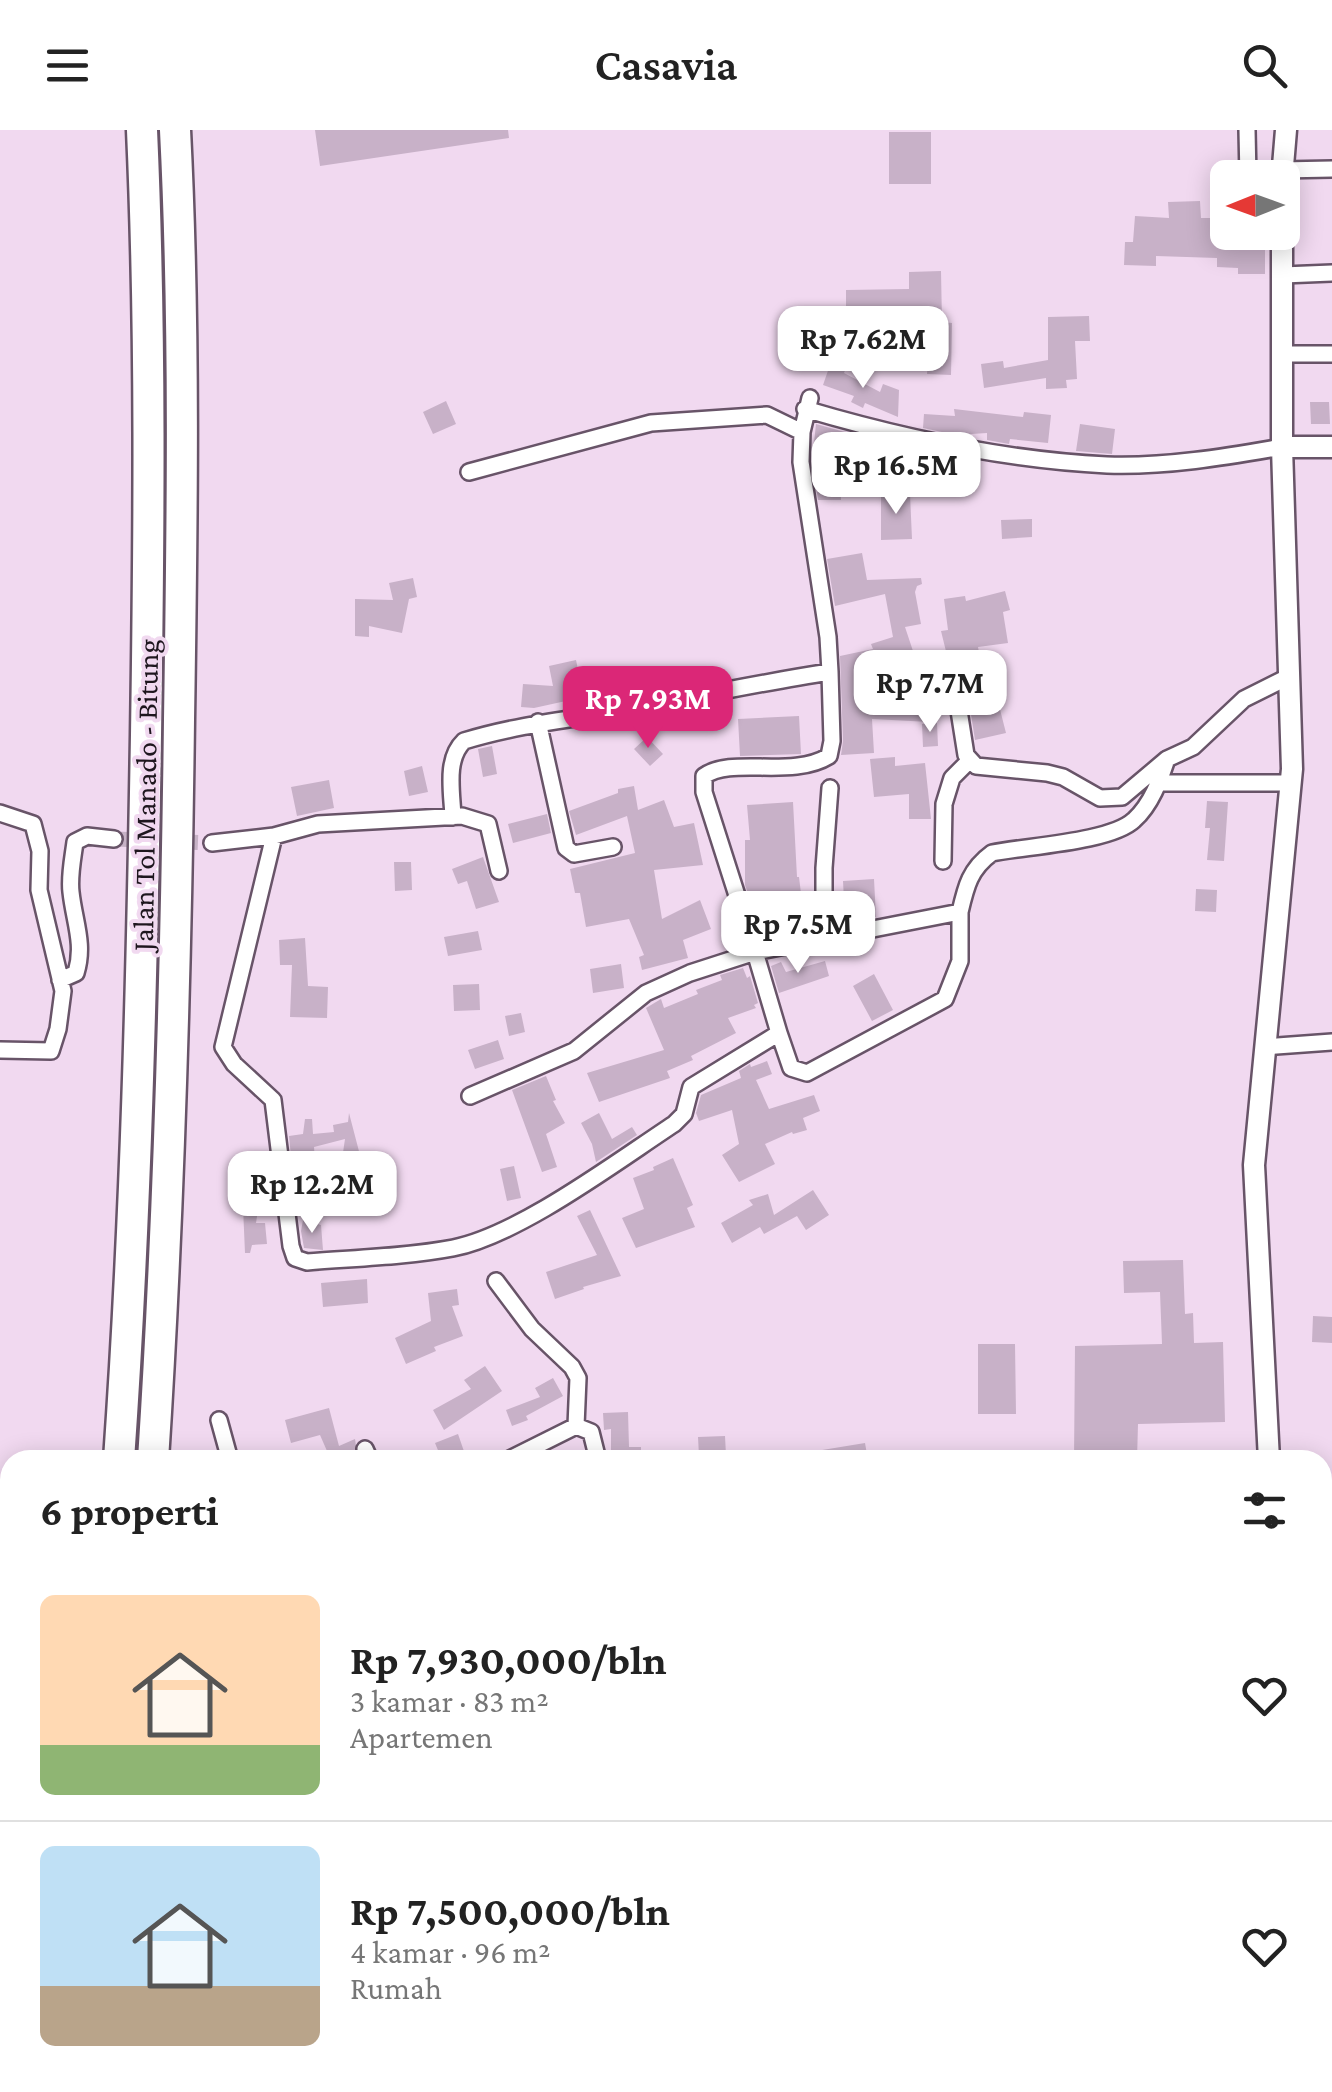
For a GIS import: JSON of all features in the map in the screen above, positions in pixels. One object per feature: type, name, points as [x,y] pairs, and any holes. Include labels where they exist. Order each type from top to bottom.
[{"type":"highway","name":"Jalan Tol Manado - Bitung","points":[[121,1450],[134,1237],[142,952],[150,448],[142,130]]},
{"type":"highway","name":"Jalan Tol Manado - Bitung","points":[[154,1450],[168,1239],[175,1010],[183,448],[175,130]]},
{"type":"street","points":[[1247,130],[1248,160]]},
{"type":"street","points":[[1283,160],[1286,130]]},
{"type":"street","points":[[1300,172],[1332,169]]},
{"type":"street","points":[[1268,1450],[1254,1164],[1290,783],[1282,447],[1282,250]]},
{"type":"street","points":[[1283,275],[1332,273]]},
{"type":"street","points":[[1282,354],[1332,354]]},
{"type":"street","points":[[1167,759],[1158,784],[1134,820],[1112,833],[992,854],[976,865],[960,912],[960,961],[945,999],[807,1073],[792,1068],[704,792],[704,776],[724,769],[803,767],[829,756],[832,741],[828,637],[804,496],[802,432],[808,404],[882,432],[1029,457],[1109,465],[1204,460],[1282,447],[1332,448]]},
{"type":"street","points":[[470,472],[650,423],[767,415],[802,432]]},
{"type":"street","points":[[453,817],[452,765],[457,747],[464,740],[538,722],[830,672]]},
{"type":"street","points":[[969,761],[985,768],[1021,769],[1063,777],[1111,800],[1122,797],[1167,759],[1193,747],[1244,699],[1290,676]]},
{"type":"street","points":[[957,698],[969,761]]},
{"type":"street","points":[[538,722],[566,848],[574,854],[613,847]]},
{"type":"street","points":[[943,861],[944,804],[952,778],[969,761]]},
{"type":"street","points":[[1158,784],[1290,783]]},
{"type":"street","points":[[824,938],[830,788]]},
{"type":"street","points":[[0,813],[34,824],[40,850],[39,890],[63,991],[50,1052],[0,1050]]},
{"type":"street","points":[[212,843],[274,836],[318,824],[480,819],[488,824],[499,871]]},
{"type":"street","points":[[60,980],[76,973],[80,959],[80,934],[70,890],[74,842],[87,836],[114,839]]},
{"type":"street","points":[[274,836],[223,1047],[234,1064],[273,1100],[295,1258],[306,1262],[454,1248],[494,1234],[674,1124],[684,1114],[691,1087],[779,1033]]},
{"type":"street","points":[[470,1096],[574,1051],[646,993],[690,972],[755,952],[960,912]]},
{"type":"street","points":[[1264,1047],[1332,1042]]},
{"type":"street","points":[[496,1281],[532,1329],[572,1367],[578,1378],[576,1426]]},
{"type":"street","points":[[219,1420],[227,1450]]},
{"type":"street","points":[[528,1450],[576,1426],[591,1432],[596,1450]]},
{"type":"building","points":[[315,130],[508,130],[509,138],[320,166]]},
{"type":"building","points":[[889,132],[931,132],[931,184],[889,184]]},
{"type":"building","points":[[1200,201],[1201,218],[1210,218],[1210,250],[1265,250],[1265,274],[1238,274],[1238,268],[1217,267],[1217,258],[1156,256],[1156,266],[1124,265],[1125,242],[1133,242],[1135,216],[1169,218],[1168,202]]},
{"type":"building","points":[[941,271],[942,322],[952,323],[951,375],[927,374],[930,337],[918,367],[837,345],[846,316],[846,290],[909,289],[909,272]]},
{"type":"building","points":[[1089,316],[1090,341],[1075,341],[1077,379],[1066,380],[1067,388],[1046,389],[1046,378],[984,388],[981,364],[1003,361],[1004,368],[1048,360],[1048,317]]},
{"type":"building","points":[[831,362],[880,392],[883,384],[899,390],[898,417],[865,403],[863,408],[851,402],[854,396],[823,385]]},
{"type":"building","points":[[446,401],[456,424],[433,434],[423,412]]},
{"type":"building","points":[[1310,402],[1329,402],[1330,424],[1311,424]]},
{"type":"building","points":[[954,409],[1023,417],[1024,412],[1051,415],[1048,443],[1010,439],[1009,444],[987,440],[987,433],[956,435],[923,428],[924,414],[955,416]]},
{"type":"building","points":[[816,424],[859,436],[854,457],[845,454],[840,473],[841,500],[818,500],[812,461]]},
{"type":"building","points":[[1080,424],[1115,429],[1112,454],[1076,451]]},
{"type":"building","points":[[881,494],[910,494],[912,539],[881,540]]},
{"type":"building","points":[[1032,519],[1032,537],[1002,539],[1001,520]]},
{"type":"building","points":[[862,553],[867,580],[921,578],[922,584],[915,592],[921,624],[905,627],[922,678],[930,722],[872,719],[874,753],[841,755],[840,656],[873,649],[871,644],[893,637],[885,594],[835,606],[827,559]],"holes":[[[902,653],[911,700],[870,698],[866,665]]]},
{"type":"building","points":[[413,578],[417,597],[409,599],[402,633],[369,626],[369,637],[355,636],[355,599],[393,600],[389,583]]},
{"type":"building","points":[[1005,591],[1010,610],[1003,612],[1008,643],[978,647],[985,684],[993,682],[1006,733],[975,740],[968,695],[960,682],[954,684],[941,631],[948,630],[944,599],[965,596],[966,601]]},
{"type":"building","points":[[576,660],[584,697],[534,708],[521,707],[523,684],[553,686],[549,666]]},
{"type":"building","points":[[799,716],[801,754],[740,756],[738,719]]},
{"type":"building","points":[[937,723],[938,746],[923,747],[922,724]]},
{"type":"building","points":[[647,737],[663,754],[650,766],[634,749]]},
{"type":"building","points":[[492,746],[497,774],[483,777],[478,749]]},
{"type":"building","points":[[895,757],[895,766],[925,763],[931,819],[909,819],[909,794],[874,797],[870,759]]},
{"type":"building","points":[[422,766],[428,792],[409,796],[404,771]]},
{"type":"building","points":[[329,780],[334,808],[297,816],[291,787]]},
{"type":"building","points":[[634,786],[638,810],[664,800],[674,827],[694,823],[703,865],[654,870],[662,919],[700,900],[711,929],[683,940],[688,958],[642,970],[639,957],[644,955],[629,919],[586,927],[580,893],[575,893],[570,869],[635,853],[627,816],[576,835],[569,811]]},
{"type":"building","points":[[1207,801],[1228,802],[1224,861],[1207,860]]},
{"type":"building","points":[[793,802],[803,910],[771,910],[771,896],[749,896],[745,885],[745,840],[750,840],[747,805]]},
{"type":"building","points":[[547,814],[551,833],[513,843],[508,824]]},
{"type":"building","points":[[483,857],[499,902],[476,909],[467,881],[458,884],[452,869]]},
{"type":"building","points":[[394,862],[411,862],[412,890],[395,891]]},
{"type":"building","points":[[874,879],[876,917],[845,919],[843,881]]},
{"type":"building","points":[[1196,889],[1217,890],[1216,912],[1195,911]]},
{"type":"building","points":[[478,931],[482,950],[448,956],[444,937]]},
{"type":"building","points":[[305,938],[308,986],[328,987],[327,1018],[290,1017],[292,965],[280,965],[279,940]]},
{"type":"building","points":[[825,961],[829,976],[779,993],[771,966],[781,962],[786,972]]},
{"type":"building","points":[[621,964],[624,988],[593,993],[590,969]]},
{"type":"building","points":[[743,968],[747,978],[750,976],[758,1003],[756,1008],[728,1018],[736,1033],[667,1071],[670,1078],[599,1102],[587,1073],[664,1050],[646,1008],[661,999],[664,1008],[698,994],[696,990],[722,980],[720,975]]},
{"type":"building","points":[[874,974],[893,1010],[872,1021],[853,986]]},
{"type":"building","points":[[479,984],[480,1010],[454,1011],[453,985]]},
{"type":"building","points":[[521,1013],[525,1032],[509,1036],[505,1016]]},
{"type":"building","points":[[498,1040],[504,1059],[475,1069],[468,1050]]},
{"type":"building","points":[[767,1061],[772,1074],[756,1080],[769,1109],[814,1095],[820,1111],[803,1118],[807,1130],[765,1144],[775,1164],[739,1182],[722,1155],[739,1144],[732,1110],[699,1121],[696,1113],[701,1095],[741,1078],[739,1071],[750,1064],[751,1067]]},
{"type":"building","points":[[546,1076],[565,1123],[546,1134],[557,1167],[542,1172],[512,1090]]},
{"type":"building","points":[[349,1113],[361,1159],[357,1188],[362,1188],[362,1206],[340,1206],[336,1200],[345,1139],[314,1147],[318,1199],[296,1196],[301,1156],[291,1157],[289,1136],[303,1134],[305,1119],[312,1119],[313,1134],[334,1132],[333,1125],[348,1122]]},
{"type":"building","points":[[599,1113],[612,1139],[632,1127],[637,1135],[596,1162],[581,1123]]},
{"type":"building","points":[[673,1158],[693,1205],[687,1208],[695,1227],[636,1248],[622,1218],[644,1209],[633,1178]]},
{"type":"building","points":[[514,1166],[521,1198],[507,1201],[500,1169]]},
{"type":"building","points":[[813,1190],[829,1215],[806,1230],[797,1216],[764,1234],[760,1227],[732,1243],[721,1223],[753,1205],[749,1200],[768,1194],[774,1215]]},
{"type":"building","points":[[243,1207],[258,1210],[256,1223],[265,1223],[267,1244],[252,1245],[250,1253],[245,1253]]},
{"type":"building","points":[[590,1210],[621,1276],[555,1299],[546,1272],[597,1255],[577,1216]]},
{"type":"building","points":[[303,1220],[321,1225],[323,1250],[304,1248]]},
{"type":"building","points":[[1183,1260],[1185,1314],[1193,1313],[1194,1343],[1223,1342],[1225,1422],[1138,1424],[1137,1450],[1074,1450],[1075,1346],[1162,1344],[1160,1292],[1124,1293],[1123,1261]]},
{"type":"building","points":[[367,1279],[368,1303],[323,1307],[321,1283]]},
{"type":"building","points":[[457,1289],[459,1305],[452,1306],[463,1336],[406,1364],[395,1338],[431,1321],[428,1293]]},
{"type":"building","points":[[1313,1316],[1332,1317],[1332,1343],[1312,1342]]},
{"type":"building","points":[[978,1344],[1015,1344],[1016,1414],[978,1414]]},
{"type":"building","points":[[485,1366],[502,1391],[444,1430],[433,1410],[471,1389],[464,1380]]},
{"type":"building","points":[[553,1378],[563,1396],[512,1426],[506,1410],[540,1397],[535,1388]]},
{"type":"building","points":[[329,1408],[339,1446],[355,1439],[357,1450],[327,1450],[320,1435],[291,1443],[285,1420]]},
{"type":"building","points":[[628,1412],[629,1447],[641,1450],[611,1450],[611,1429],[604,1430],[603,1413]]},
{"type":"building","points":[[458,1434],[464,1450],[438,1450],[435,1443]]},
{"type":"building","points":[[725,1436],[726,1450],[699,1450],[698,1437]]},
{"type":"building","points":[[865,1443],[866,1450],[822,1450]]},
{"type":"tunnel","points":[[114,839],[212,843]]}]
